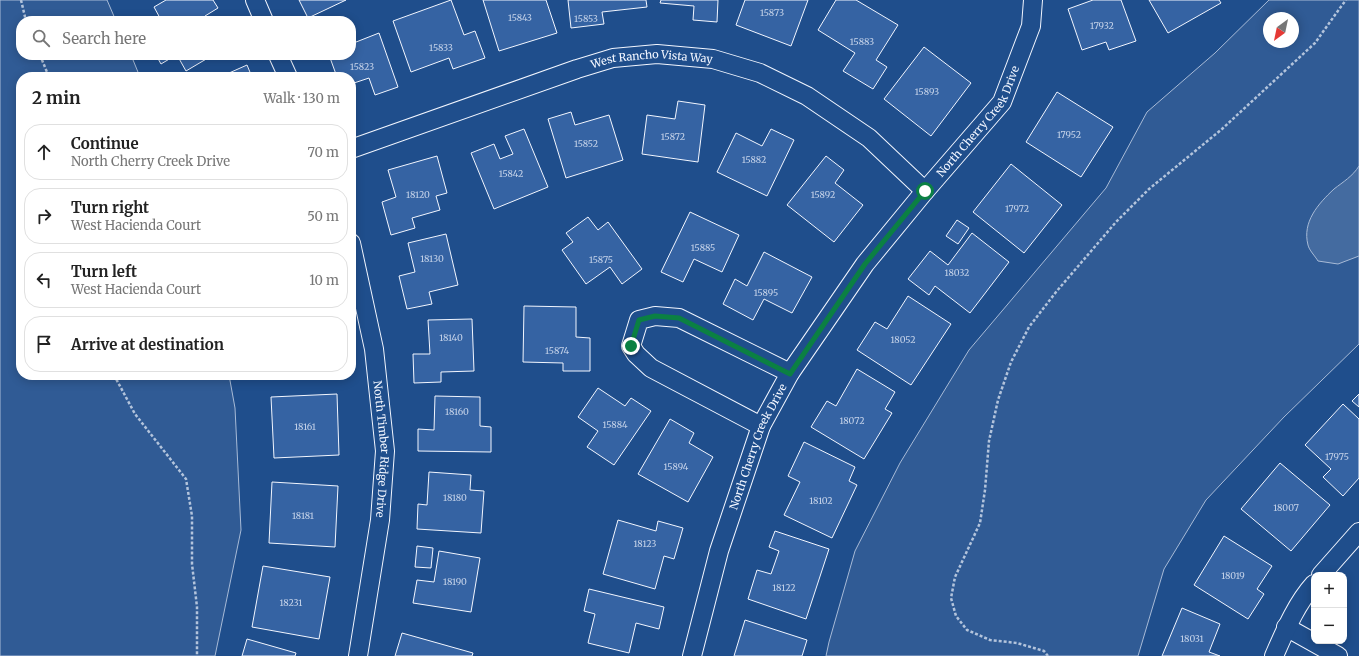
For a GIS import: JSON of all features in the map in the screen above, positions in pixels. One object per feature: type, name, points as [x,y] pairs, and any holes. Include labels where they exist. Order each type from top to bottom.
[{"type":"street","points":[[255,0],[262,16]]},
{"type":"street","name":"North Cherry Creek Drive","points":[[692,656],[719,552],[762,426],[790,374],[865,264],[925,191],[1002,102],[1031,26],[1033,0]]},
{"type":"street","name":"West Rancho Vista Way","points":[[356,147],[577,69],[613,58],[657,54],[713,59],[760,73],[807,96],[869,138],[925,191]]},
{"type":"street","points":[[280,60],[286,72]]},
{"type":"street","name":"North Timber Ridge Drive","points":[[356,266],[374,349],[385,451],[380,520],[358,656]]},
{"type":"street","points":[[762,426],[651,368],[636,354],[631,346],[639,320],[655,316],[679,318],[790,374]]},
{"type":"street","points":[[1324,572],[1359,532]]},
{"type":"street","points":[[1274,656],[1286,627],[1307,591],[1311,587]]},
{"type":"street","points":[[1286,627],[1338,656]]},
{"type":"path","points":[[21,0],[25,16]]},
{"type":"path","points":[[1048,656],[1044,651],[1017,643],[990,640],[967,630],[956,616],[950,598],[955,577],[980,523],[985,490],[989,441],[998,400],[1011,362],[1029,327],[1056,292],[1116,222],[1149,189],[1222,130],[1315,43],[1346,0]]},
{"type":"path","points":[[42,60],[47,72]]},
{"type":"path","points":[[117,380],[135,414],[186,478],[192,516],[192,564],[197,607],[197,656]]},
{"type":"shaded area","points":[[0,0],[107,0],[114,16],[16,16],[16,60],[133,60],[138,72],[16,72],[16,380],[230,380],[235,408],[241,530],[215,656],[0,656]]},
{"type":"shaded area","points":[[1269,0],[1359,0],[1359,344],[1284,417],[1206,500],[1164,569],[1138,656],[826,656],[855,551],[900,463],[969,350],[1106,188],[1147,112],[1215,53]]},
{"type":"shaded area","points":[[1359,166],[1359,256],[1338,264],[1318,261],[1308,245],[1307,229],[1309,221],[1322,201],[1334,189],[1351,176]]},
{"type":"building","points":[[166,0],[213,0],[218,8],[205,16],[159,16],[154,7]]},
{"type":"building","points":[[299,0],[346,0],[312,16],[307,16]]},
{"type":"building","points":[[451,0],[464,35],[475,31],[485,58],[453,69],[449,58],[411,72],[393,21]]},
{"type":"building","points":[[483,0],[546,0],[557,33],[499,51]]},
{"type":"building","points":[[568,0],[646,0],[647,7],[602,12],[604,24],[571,28]]},
{"type":"building","points":[[661,0],[718,0],[717,22],[693,20],[694,6],[660,3]]},
{"type":"building","points":[[745,0],[808,0],[791,46],[736,25]]},
{"type":"building","points":[[836,0],[856,0],[898,25],[876,60],[887,67],[873,89],[843,71],[855,53],[818,30]]},
{"type":"building","points":[[1093,0],[1121,0],[1136,41],[1109,50],[1106,42],[1082,50],[1068,9]]},
{"type":"building","points":[[1149,0],[1219,0],[1221,3],[1168,33]]},
{"type":"building","points":[[379,33],[398,87],[375,95],[369,78],[356,82],[356,72],[335,72],[331,60],[356,60],[356,42]]},
{"type":"building","points":[[924,47],[971,83],[931,136],[884,99]]},
{"type":"building","points":[[159,60],[168,60],[161,64]]},
{"type":"building","points":[[180,60],[205,60],[186,71]]},
{"type":"building","points":[[247,65],[250,72],[231,72]]},
{"type":"building","points":[[1057,92],[1113,127],[1081,177],[1026,142]]},
{"type":"building","points":[[678,101],[705,105],[698,162],[642,154],[647,115],[675,119]]},
{"type":"building","points":[[571,112],[575,125],[609,115],[623,160],[566,178],[548,119]]},
{"type":"building","points":[[524,129],[548,187],[494,209],[471,153],[494,144],[500,159],[513,154],[505,136]]},
{"type":"building","points":[[771,129],[794,140],[767,196],[717,172],[736,133],[762,146]]},
{"type":"building","points":[[437,156],[447,193],[436,196],[440,210],[412,218],[415,228],[391,235],[382,202],[396,197],[388,170]]},
{"type":"building","points":[[826,156],[844,170],[835,183],[863,205],[834,242],[787,205]]},
{"type":"building","points":[[1011,164],[1062,205],[1024,253],[973,212]]},
{"type":"building","points":[[690,212],[739,235],[722,272],[694,259],[683,282],[661,272]]},
{"type":"building","points":[[588,217],[598,230],[608,222],[642,269],[622,284],[610,267],[586,284],[562,250],[573,242],[566,233]]},
{"type":"building","points":[[957,220],[969,228],[958,244],[946,236]]},
{"type":"building","points":[[972,233],[1009,262],[970,313],[935,286],[929,295],[908,279],[930,251],[948,265]]},
{"type":"building","points":[[446,234],[458,285],[429,292],[432,304],[407,309],[399,276],[415,272],[408,243]]},
{"type":"building","points":[[764,252],[812,277],[792,313],[764,299],[753,320],[723,304],[735,279],[747,286]]},
{"type":"building","points":[[908,296],[951,324],[911,385],[857,350],[875,322],[887,329]]},
{"type":"building","points":[[524,306],[576,307],[576,337],[590,338],[590,371],[563,371],[563,363],[523,362]]},
{"type":"building","points":[[472,319],[474,371],[441,372],[441,382],[414,383],[413,354],[430,354],[428,320]]},
{"type":"building","points":[[857,369],[895,392],[885,409],[892,413],[864,459],[811,427],[827,401],[836,406]]},
{"type":"building","points":[[598,388],[625,406],[631,398],[651,411],[614,465],[587,447],[598,431],[578,417]]},
{"type":"building","points":[[337,394],[339,455],[274,458],[271,397]]},
{"type":"building","points":[[1359,394],[1359,407],[1352,401]]},
{"type":"building","points":[[435,396],[480,397],[480,426],[491,427],[491,452],[418,451],[418,429],[434,430]]},
{"type":"building","points":[[1343,404],[1359,419],[1359,478],[1343,496],[1323,477],[1331,469],[1305,445]]},
{"type":"building","points":[[670,419],[694,433],[689,443],[713,457],[688,502],[638,474]]},
{"type":"building","points":[[804,442],[855,467],[849,481],[857,485],[832,538],[784,515],[800,482],[788,476]]},
{"type":"building","points":[[1280,463],[1330,505],[1291,551],[1241,509]]},
{"type":"building","points":[[429,472],[471,475],[470,490],[484,491],[481,533],[417,529],[418,504],[427,505]]},
{"type":"building","points":[[272,482],[338,486],[335,547],[269,543]]},
{"type":"building","points":[[618,520],[656,531],[658,521],[683,528],[674,559],[664,556],[655,589],[603,574]]},
{"type":"building","points":[[775,531],[829,549],[806,619],[748,599],[757,570],[771,574],[779,551],[769,547]]},
{"type":"building","points":[[1224,536],[1272,566],[1257,589],[1264,594],[1248,619],[1194,585]]},
{"type":"building","points":[[417,546],[433,548],[431,568],[415,567]]},
{"type":"building","points":[[439,551],[480,558],[471,612],[413,603],[417,580],[434,582]]},
{"type":"building","points":[[263,566],[330,577],[319,639],[252,627]]},
{"type":"building","points":[[589,589],[664,607],[659,629],[636,623],[629,653],[588,643],[595,614],[584,611]]},
{"type":"building","points":[[1182,608],[1220,624],[1209,652],[1220,656],[1162,656]]},
{"type":"building","points":[[745,620],[807,640],[802,656],[734,656]]},
{"type":"building","points":[[402,633],[473,653],[472,656],[395,656]]},
{"type":"building","points":[[247,639],[296,653],[295,656],[242,656]]},
{"type":"route","points":[[631,346],[634,331],[639,320],[655,316],[679,318],[790,374],[865,264],[925,191]]}]
